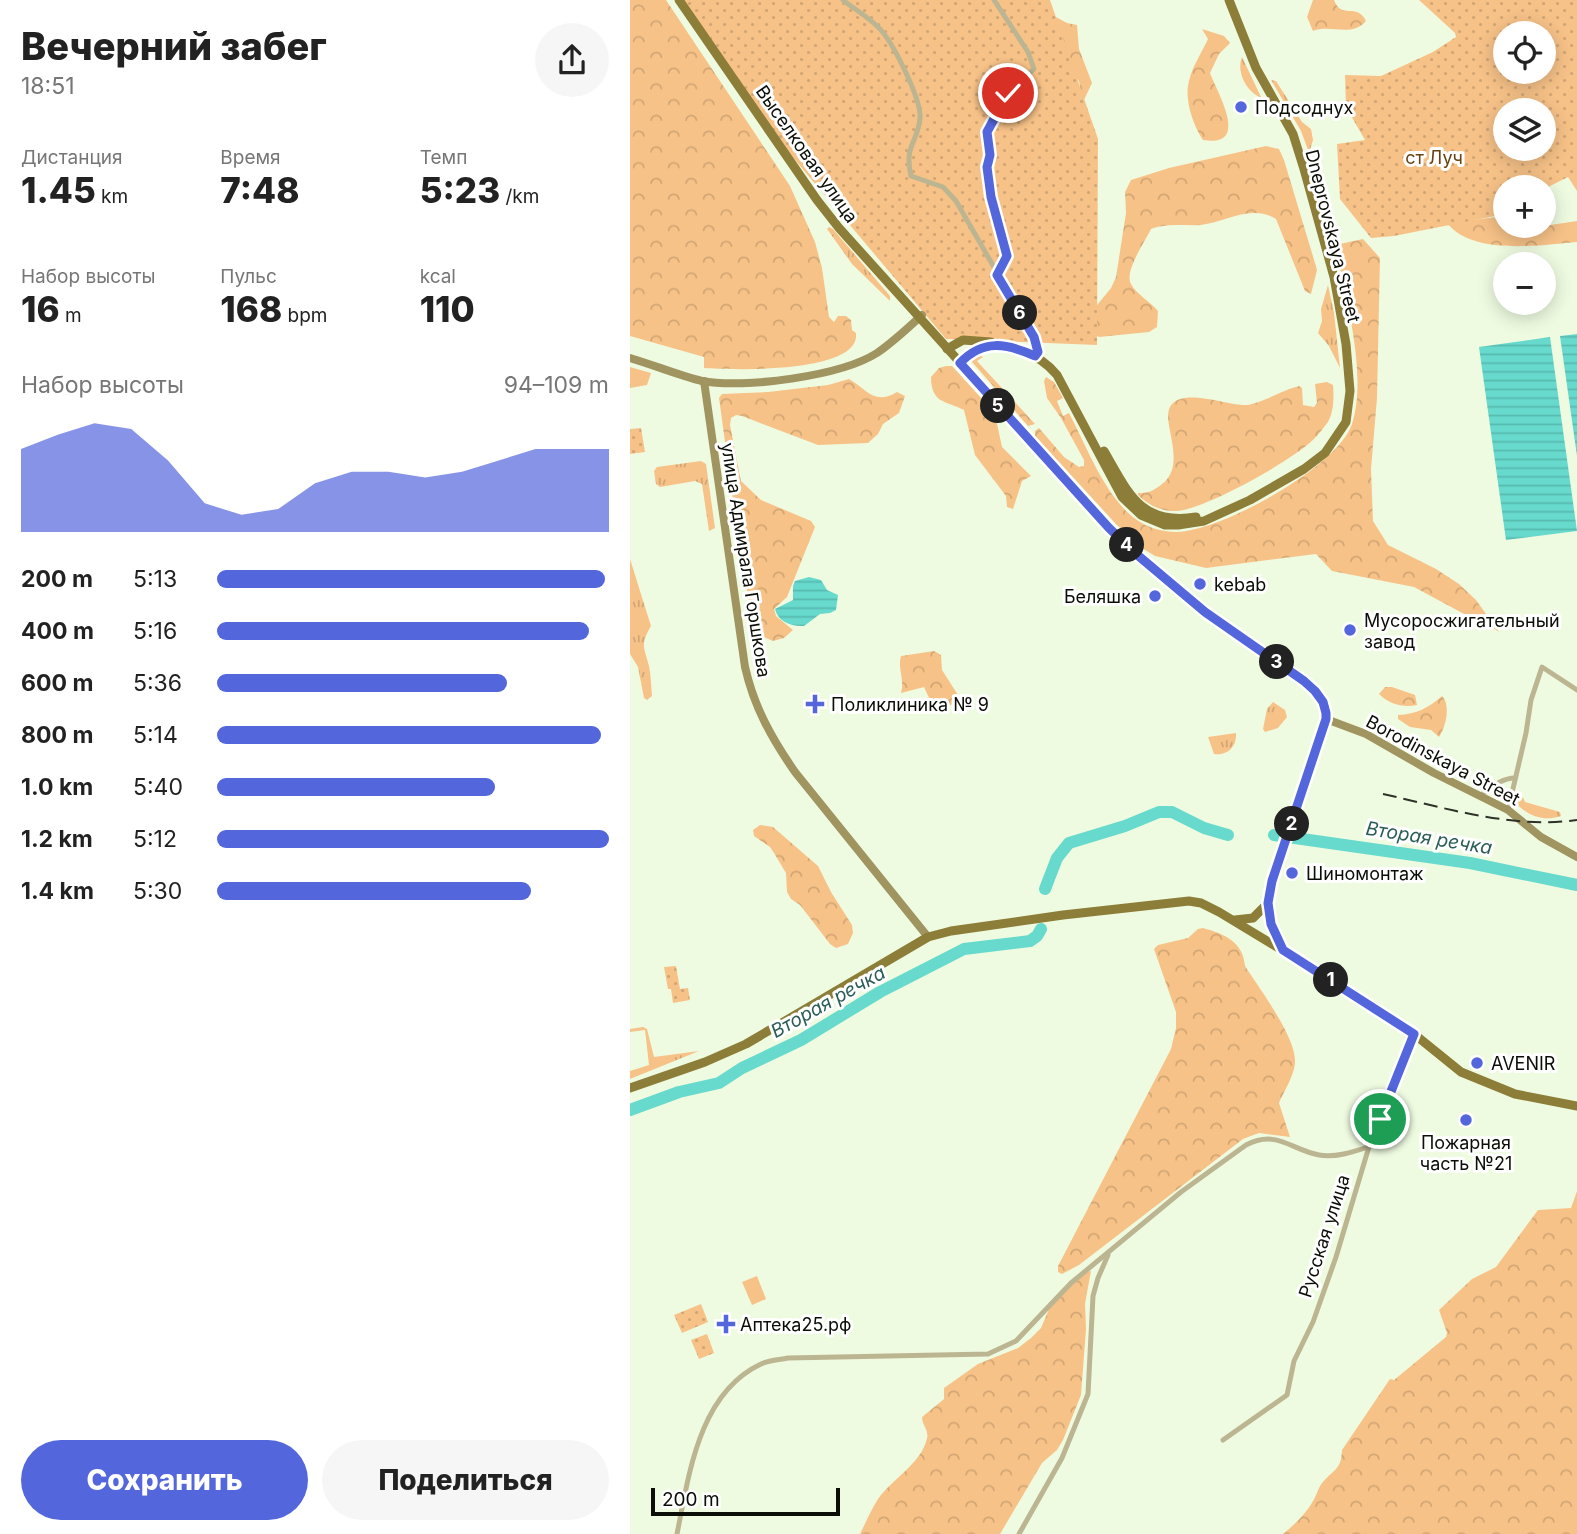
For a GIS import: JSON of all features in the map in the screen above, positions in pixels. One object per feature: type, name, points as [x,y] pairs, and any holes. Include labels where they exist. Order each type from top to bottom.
[{"type":"main road","name":"Выселковая улица","points":[[679,0],[817,201],[920,316]]},
{"type":"main road","name":"Выселковая улица","points":[[685,0],[820,197],[920,316]]},
{"type":"main road","name":"Dneprovskaya Street","points":[[1037,354],[1057,375],[1122,497],[1132,508],[1155,523],[1178,525],[1205,521],[1250,500],[1304,469],[1325,453],[1340,434],[1349,407],[1349,380],[1341,311],[1331,265],[1297,144],[1256,68],[1227,0]]},
{"type":"main road","points":[[630,358],[704,381],[768,381],[825,373],[852,365],[875,354],[920,316],[1109,528],[1195,604],[1225,628],[1304,681],[1323,702],[1328,720],[1272,881],[1268,903],[1275,936],[1283,950]]},
{"type":"main road","points":[[949,348],[963,340],[970,340],[1006,344],[1037,354]]},
{"type":"main road","points":[[961,362],[978,348],[992,346],[1037,354]]},
{"type":"main road","name":"улица Адмирала Горшкова","points":[[704,381],[736,615],[753,698],[772,738],[795,772],[928,937]]},
{"type":"main road","name":"Borodinskaya Street","points":[[1328,720],[1366,734],[1508,810],[1541,837],[1577,857]]},
{"type":"main road","points":[[630,1088],[705,1062],[746,1044],[928,937],[951,931],[1179,901],[1201,903],[1283,950],[1414,1034],[1452,1066],[1477,1079],[1515,1094],[1577,1106]]},
{"type":"main road","points":[[1232,920],[1253,918],[1268,903]]},
{"type":"street","points":[[844,0],[879,27],[917,95],[921,109],[920,122],[909,153],[911,176],[939,185],[948,191],[1034,337],[1037,354]]},
{"type":"street","points":[[994,0],[1028,52],[1034,69],[1004,96],[987,128],[990,155],[987,167],[991,197],[1007,256],[997,275]]},
{"type":"street","points":[[1508,810],[1527,730],[1531,700],[1542,667],[1577,691]]},
{"type":"street","points":[[1480,796],[1497,784],[1514,778]]},
{"type":"street","name":"Русская улица","points":[[1223,1440],[1287,1395],[1294,1361],[1336,1257],[1368,1147],[1414,1034]]},
{"type":"street","points":[[677,1534],[689,1478],[709,1414],[719,1399],[743,1375],[763,1363],[788,1358],[988,1354],[1016,1341],[1071,1283],[1181,1192],[1256,1140],[1277,1139],[1321,1156],[1368,1147]]},
{"type":"street","points":[[1019,1534],[1062,1458],[1088,1394],[1093,1296],[1110,1252]]},
{"type":"green space","points":[[630,0],[666,0],[790,186],[815,242],[822,268],[829,317],[834,322],[838,316],[846,316],[851,320],[852,330],[856,333],[852,346],[838,356],[792,367],[704,368],[704,357],[630,336]]},
{"type":"green space","points":[[682,0],[1050,0],[1098,139],[1097,345],[946,339],[790,154]]},
{"type":"green space","points":[[1313,0],[1334,0],[1341,9],[1354,11],[1366,21],[1354,29],[1313,31],[1307,17]]},
{"type":"green space","name":"ст Луч","points":[[1419,0],[1577,0],[1577,191],[1568,177],[1556,183],[1556,175],[1493,175],[1493,216],[1371,238],[1340,199],[1337,144],[1365,140],[1346,107],[1345,75],[1381,76],[1433,52],[1456,37],[1455,33]]},
{"type":"green space","points":[[1054,16],[1077,25],[1079,49],[1092,83],[1083,102],[1079,81],[1060,62]]},
{"type":"green space","points":[[1202,29],[1224,36],[1230,43],[1219,54],[1210,73],[1228,117],[1225,136],[1217,140],[1203,140],[1189,104],[1190,76],[1208,39]]},
{"type":"green space","points":[[1242,57],[1261,98],[1251,91],[1241,75]]},
{"type":"green space","points":[[1271,80],[1276,81],[1302,122],[1311,129],[1313,140],[1310,150],[1308,150],[1301,131]]},
{"type":"green space","points":[[1266,146],[1279,149],[1284,160],[1317,270],[1311,294],[1305,291],[1276,219],[1257,213],[1201,225],[1163,226],[1151,229],[1130,272],[1131,284],[1136,291],[1158,311],[1157,327],[1149,332],[1099,337],[1094,334],[1093,310],[1111,288],[1116,277],[1126,213],[1125,192],[1131,180],[1169,168]]},
{"type":"green space","points":[[1493,217],[1493,238],[1556,238],[1556,224],[1577,221],[1577,242],[1526,246],[1490,244],[1473,240],[1447,223]]},
{"type":"green space","points":[[829,227],[890,296],[890,301],[852,264],[827,229]]},
{"type":"green space","points":[[1363,239],[1380,258],[1377,398],[1371,469],[1373,521],[1388,545],[1459,584],[1476,600],[1499,632],[1475,616],[1466,615],[1414,587],[1332,571],[1316,554],[1206,568],[1155,556],[1116,524],[1035,436],[1035,431],[1039,428],[1064,457],[1079,467],[1084,466],[1084,460],[1047,398],[1044,381],[1046,377],[1054,382],[1063,398],[1057,401],[1063,416],[1069,413],[1098,471],[1116,499],[1137,520],[1161,530],[1177,532],[1197,529],[1221,521],[1276,494],[1325,459],[1342,441],[1352,424],[1356,404],[1356,359],[1335,245]]},
{"type":"green space","points":[[1328,285],[1340,368],[1329,346],[1318,333]]},
{"type":"green space","points":[[977,354],[983,357],[977,361],[1035,424],[1028,426],[972,362],[972,358]]},
{"type":"green space","points":[[952,366],[992,410],[1002,447],[1031,476],[1022,481],[1013,509],[1007,507],[1006,496],[975,455],[964,410],[941,400],[934,392],[931,377],[939,368]]},
{"type":"green space","points":[[630,367],[651,373],[647,385],[630,388]]},
{"type":"green space","points":[[849,379],[876,397],[897,392],[905,396],[899,413],[883,424],[878,434],[868,443],[818,445],[742,416],[731,418],[741,481],[761,500],[811,521],[815,527],[787,597],[774,609],[776,616],[793,630],[784,638],[773,641],[757,634],[743,573],[719,398],[722,394],[828,385]]},
{"type":"green space","points":[[1327,382],[1333,385],[1332,409],[1328,422],[1316,437],[1288,459],[1228,493],[1190,508],[1166,510],[1146,502],[1138,495],[1156,488],[1169,476],[1174,455],[1168,414],[1176,401],[1184,398],[1204,398],[1249,405],[1299,386],[1302,388],[1303,405],[1314,407],[1317,403],[1315,384]]},
{"type":"green space","points":[[641,428],[645,452],[630,454],[630,429]]},
{"type":"green space","points":[[701,461],[706,464],[715,528],[709,531],[702,484],[695,481],[660,487],[656,484],[654,471],[657,467]]},
{"type":"green space","points":[[630,559],[651,626],[644,646],[650,669],[652,696],[647,700],[644,698],[638,667],[630,654]]},
{"type":"green space","points":[[934,651],[941,655],[942,670],[958,695],[953,704],[935,711],[924,687],[901,693],[900,665],[901,656]]},
{"type":"green space","points":[[1385,687],[1415,695],[1417,705],[1392,703],[1379,694]]},
{"type":"green space","points":[[1442,696],[1447,716],[1439,737],[1431,730],[1410,727],[1398,719],[1398,715],[1422,710]]},
{"type":"green space","points":[[1273,702],[1285,710],[1287,717],[1278,728],[1265,732],[1263,729],[1267,709]]},
{"type":"green space","points":[[1236,733],[1231,749],[1214,754],[1208,737]]},
{"type":"green space","points":[[1519,796],[1523,797],[1525,802],[1560,812],[1561,816],[1543,818],[1531,815],[1517,804]]},
{"type":"green space","points":[[760,825],[773,827],[818,866],[852,925],[853,933],[848,944],[836,948],[830,944],[800,905],[791,899],[787,892],[786,873],[770,847],[754,836],[753,830]]},
{"type":"green space","points":[[1203,928],[1225,936],[1237,945],[1245,966],[1290,1040],[1295,1063],[1279,1103],[1290,1137],[1259,1133],[1243,1139],[1079,1265],[1062,1274],[1058,1272],[1058,1266],[1171,1049],[1176,1028],[1176,1012],[1154,949],[1158,945],[1188,938]]},
{"type":"green space","points":[[676,966],[680,989],[688,988],[690,1000],[673,1003],[664,967]]},
{"type":"green space","points":[[630,1029],[647,1029],[654,1057],[699,1051],[630,1079],[630,1071],[649,1065],[645,1030],[630,1032]]},
{"type":"green space","points":[[1577,1191],[1577,1534],[1283,1534],[1303,1515],[1321,1484],[1337,1468],[1342,1450],[1390,1379],[1394,1380],[1446,1337],[1439,1310],[1472,1279],[1496,1267],[1538,1210],[1571,1208]]},
{"type":"green space","points":[[1091,1271],[1085,1304],[1081,1395],[1063,1440],[1057,1450],[1042,1463],[1000,1534],[860,1534],[878,1499],[913,1463],[924,1447],[927,1435],[922,1417],[944,1399],[944,1388],[978,1364],[1018,1348],[1031,1338],[1041,1328],[1052,1302]]},
{"type":"green space","points":[[757,1276],[766,1299],[752,1305],[742,1282]]},
{"type":"green space","points":[[701,1304],[708,1322],[682,1333],[674,1315]]},
{"type":"green space","points":[[707,1334],[714,1353],[699,1359],[691,1340]]},
{"type":"water","points":[[1577,334],[1577,456],[1560,336]]},
{"type":"water","points":[[1550,337],[1577,531],[1506,540],[1479,347]]},
{"type":"water","points":[[809,577],[821,580],[827,590],[838,595],[836,610],[820,614],[804,626],[786,623],[775,609],[793,600],[795,581]]},
{"type":"waterway","name":"Вторая речка","points":[[1045,889],[1057,858],[1069,843],[1125,826],[1159,812],[1172,812],[1204,828],[1228,835]]},
{"type":"waterway","name":"Вторая речка","points":[[1274,835],[1470,863],[1577,885]]},
{"type":"waterway","name":"Вторая речка","points":[[630,1110],[679,1092],[719,1083],[742,1068],[801,1040],[880,992],[964,949],[1030,941],[1041,929]]},
{"type":"railway","points":[[1383,794],[1479,816],[1528,822],[1577,820]]},
{"type":"place","name":"Подсоднух","points":[[1241,107]]},
{"type":"place","name":"kebab","points":[[1200,584]]},
{"type":"place","name":"Беляшка","points":[[1155,596]]},
{"type":"place","name":"Мусоросжигательный завод","points":[[1350,630]]},
{"type":"place","name":"Поликлиника № 9","points":[[815,704]]},
{"type":"place","name":"Шиномонтаж","points":[[1292,873]]},
{"type":"place","name":"AVENIR","points":[[1477,1063]]},
{"type":"place","name":"Пожарная часть №21","points":[[1466,1120]]},
{"type":"place","name":"Аптека25.рф","points":[[726,1324]]},
{"type":"route","points":[[1008,93],[987,128],[990,155],[987,167],[992,204],[1007,256],[997,275],[1034,337],[1038,352],[1035,356],[1024,351],[992,346],[978,348],[960,363],[1109,528],[1135,553],[1225,628],[1304,681],[1323,702],[1326,719],[1320,742],[1279,858],[1268,903],[1271,924],[1283,950],[1414,1034],[1380,1119]]}]
